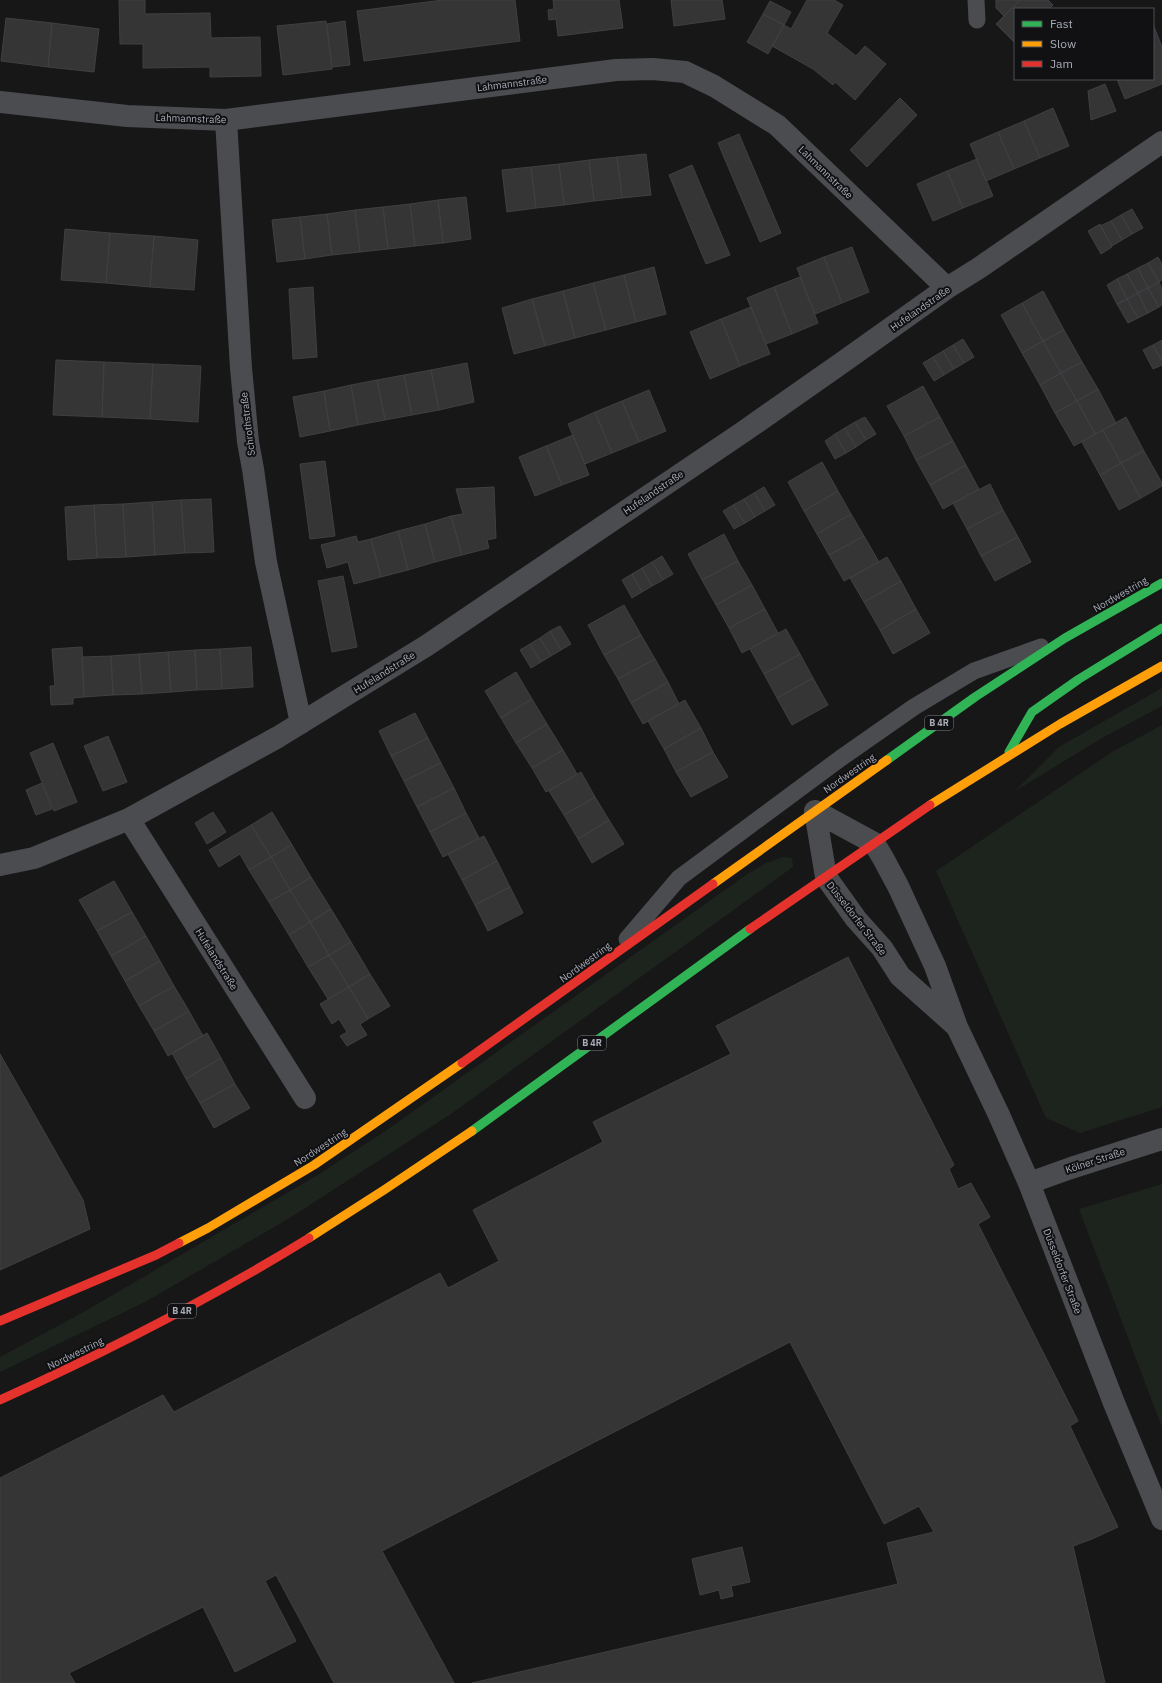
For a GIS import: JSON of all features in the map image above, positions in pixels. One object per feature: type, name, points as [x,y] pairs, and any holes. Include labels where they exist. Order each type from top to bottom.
[{"type":"main road","name":"Nordwestring","points":[[0,1321],[156,1255],[208,1228],[260,1198],[370,1127],[613,956],[975,697],[1065,638],[1162,583]]},
{"type":"main road","points":[[1009,753],[1032,712],[1079,679],[1162,628]]},
{"type":"main road","name":"Nordwestring","points":[[0,1400],[76,1365],[202,1300],[286,1251],[357,1207],[444,1150],[760,921],[874,843],[1009,753],[1083,709],[1162,666]]},
{"type":"street","name":"Lahmannstraße","points":[[0,102],[126,116],[226,120],[616,70],[653,69],[685,72],[714,86],[777,125],[947,288]]},
{"type":"street","name":"Schrothstraße","points":[[226,120],[241,368],[248,442],[266,562],[301,723]]},
{"type":"street","name":"Hufelandstraße","points":[[0,865],[34,858],[129,820],[278,737],[426,646],[837,367],[947,288],[979,268],[1162,142]]},
{"type":"street","points":[[815,811],[874,843]]},
{"type":"street","name":"Düsseldorfer Straße","points":[[815,811],[826,877],[856,919],[882,948],[900,976],[957,1028]]},
{"type":"street","name":"Hufelandstraße","points":[[129,820],[305,1098]]},
{"type":"street","name":"Düsseldorfer Straße","points":[[874,843],[887,865],[935,966],[957,1028],[999,1115],[1029,1183],[1114,1403],[1162,1518]]},
{"type":"street","name":"Kölner Straße","points":[[1029,1183],[1162,1139]]},
{"type":"lane","points":[[976,0],[977,20]]},
{"type":"lane","points":[[613,956],[679,878],[841,758],[908,711],[974,671],[1065,638]]},
{"type":"shaded area","points":[[1162,688],[1162,706],[1102,738],[1015,791],[1059,747]]},
{"type":"shaded area","points":[[1162,725],[1162,1107],[1080,1133],[1046,1118],[936,871],[1112,752]]},
{"type":"shaded area","points":[[783,857],[792,858],[793,867],[451,1114],[288,1219],[145,1302],[0,1372],[0,1357],[82,1313],[316,1176],[384,1132],[746,875],[766,863]]},
{"type":"shaded area","points":[[1162,1184],[1162,1427],[1079,1209]]},
{"type":"building","points":[[119,0],[145,0],[145,14],[210,13],[211,38],[260,37],[261,76],[210,77],[210,67],[143,68],[143,44],[120,44]]},
{"type":"building","points":[[443,0],[515,0],[520,41],[364,61],[357,11]]},
{"type":"building","points":[[553,0],[619,0],[623,28],[558,36],[556,19],[549,20],[548,10],[554,9]]},
{"type":"building","points":[[671,0],[722,0],[725,19],[674,26]]},
{"type":"building","points":[[807,0],[834,0],[843,5],[827,33],[856,56],[865,46],[886,64],[855,100],[835,82],[833,85],[813,69],[772,46],[784,25],[791,29]]},
{"type":"building","points":[[996,0],[1020,0],[1004,16],[996,8]]},
{"type":"building","points":[[1020,0],[1048,0],[1053,5],[1050,8],[1014,8],[1014,42],[996,24]]},
{"type":"building","points":[[770,1],[791,12],[784,25],[763,14]]},
{"type":"building","points":[[763,14],[784,25],[768,54],[747,42]]},
{"type":"building","points":[[6,18],[52,23],[48,67],[1,61]]},
{"type":"building","points":[[326,21],[332,69],[283,75],[277,26]]},
{"type":"building","points":[[345,21],[350,65],[332,67],[327,24]]},
{"type":"building","points":[[52,23],[99,29],[94,72],[48,67]]},
{"type":"building","points":[[1154,27],[1162,47],[1162,84],[1125,99],[1117,80],[1154,80]]},
{"type":"building","points":[[1105,84],[1116,111],[1091,120],[1088,91]]},
{"type":"building","points":[[900,98],[917,115],[867,167],[850,150]]},
{"type":"building","points":[[1053,108],[1069,146],[1040,158],[1024,121]]},
{"type":"building","points":[[1024,121],[1040,158],[1014,169],[998,132]]},
{"type":"building","points":[[998,132],[1014,169],[986,181],[970,144]]},
{"type":"building","points":[[739,134],[781,233],[760,242],[718,143]]},
{"type":"building","points":[[646,154],[651,195],[622,198],[617,157]]},
{"type":"building","points":[[617,157],[622,198],[594,201],[589,160]]},
{"type":"building","points":[[977,159],[993,196],[963,208],[947,171]]},
{"type":"building","points":[[589,160],[594,201],[564,205],[559,164]]},
{"type":"building","points":[[559,164],[564,205],[536,208],[531,167]]},
{"type":"building","points":[[692,165],[730,255],[706,264],[669,175]]},
{"type":"building","points":[[531,167],[536,208],[507,212],[502,170]]},
{"type":"building","points":[[947,171],[963,208],[933,221],[917,184]]},
{"type":"building","points":[[466,197],[471,239],[443,243],[438,200]]},
{"type":"building","points":[[438,200],[443,243],[415,246],[410,204]]},
{"type":"building","points":[[410,204],[415,246],[388,249],[383,207]]},
{"type":"building","points":[[383,207],[388,249],[360,252],[355,210]]},
{"type":"building","points":[[1132,209],[1143,228],[1132,234],[1121,215]]},
{"type":"building","points":[[355,210],[360,252],[332,255],[327,214]]},
{"type":"building","points":[[327,214],[332,255],[305,259],[300,217]]},
{"type":"building","points":[[1121,215],[1132,234],[1122,240],[1111,221]]},
{"type":"building","points":[[300,217],[305,259],[277,262],[272,220]]},
{"type":"building","points":[[1111,221],[1122,240],[1112,246],[1100,226]]},
{"type":"building","points":[[1100,224],[1112,247],[1101,254],[1088,231]]},
{"type":"building","points":[[65,229],[110,233],[106,283],[61,280]]},
{"type":"building","points":[[110,233],[154,236],[150,287],[106,283]]},
{"type":"building","points":[[154,236],[198,240],[194,290],[150,287]]},
{"type":"building","points":[[852,247],[869,292],[842,303],[824,257]]},
{"type":"building","points":[[824,257],[842,303],[815,314],[797,268]]},
{"type":"building","points":[[1158,257],[1162,264],[1162,280],[1159,282],[1148,263]]},
{"type":"building","points":[[1148,263],[1159,282],[1148,288],[1138,268]]},
{"type":"building","points":[[654,267],[666,314],[636,322],[624,275]]},
{"type":"building","points":[[1138,268],[1148,288],[1138,293],[1127,274]]},
{"type":"building","points":[[1127,274],[1138,293],[1127,299],[1117,279]]},
{"type":"building","points":[[624,275],[636,322],[606,330],[593,283]]},
{"type":"building","points":[[800,277],[818,323],[792,334],[774,287]]},
{"type":"building","points":[[1117,279],[1127,299],[1117,304],[1107,285]]},
{"type":"building","points":[[1159,282],[1162,289],[1162,305],[1159,307],[1148,288]]},
{"type":"building","points":[[593,283],[606,330],[575,338],[563,291]]},
{"type":"building","points":[[313,287],[317,357],[293,359],[289,289]]},
{"type":"building","points":[[774,287],[792,334],[766,344],[747,298]]},
{"type":"building","points":[[1148,288],[1159,307],[1148,313],[1138,293]]},
{"type":"building","points":[[563,291],[575,338],[545,346],[532,299]]},
{"type":"building","points":[[1043,291],[1064,330],[1043,341],[1022,303]]},
{"type":"building","points":[[1138,293],[1148,313],[1138,318],[1127,299]]},
{"type":"building","points":[[532,299],[545,346],[514,354],[502,308]]},
{"type":"building","points":[[1127,299],[1138,318],[1128,323],[1117,304]]},
{"type":"building","points":[[1022,303],[1043,341],[1022,353],[1001,315]]},
{"type":"building","points":[[751,307],[770,354],[740,366],[721,319]]},
{"type":"building","points":[[721,319],[740,366],[710,379],[690,332]]},
{"type":"building","points":[[1064,330],[1082,362],[1061,373],[1043,341]]},
{"type":"building","points":[[963,339],[974,357],[964,363],[953,345]]},
{"type":"building","points":[[1162,340],[1162,361],[1153,345]]},
{"type":"building","points":[[1043,341],[1061,373],[1040,385],[1022,353]]},
{"type":"building","points":[[953,345],[964,363],[954,369],[943,351]]},
{"type":"building","points":[[1153,345],[1162,361],[1162,365],[1153,369],[1143,350]]},
{"type":"building","points":[[943,351],[954,369],[944,375],[933,357]]},
{"type":"building","points":[[933,357],[944,375],[934,381],[923,363]]},
{"type":"building","points":[[56,360],[104,362],[102,417],[53,415]]},
{"type":"building","points":[[104,362],[153,364],[150,419],[102,417]]},
{"type":"building","points":[[1082,362],[1098,389],[1077,401],[1061,373]]},
{"type":"building","points":[[467,363],[474,402],[439,410],[431,370]]},
{"type":"building","points":[[153,364],[201,366],[198,422],[150,419]]},
{"type":"building","points":[[431,370],[439,410],[412,415],[404,375]]},
{"type":"building","points":[[1061,373],[1077,401],[1055,413],[1040,385]]},
{"type":"building","points":[[404,375],[412,415],[385,420],[377,380]]},
{"type":"building","points":[[377,380],[385,420],[358,425],[351,385]]},
{"type":"building","points":[[351,385],[358,425],[330,431],[324,391]]},
{"type":"building","points":[[923,386],[940,417],[904,436],[887,406]]},
{"type":"building","points":[[1098,389],[1116,423],[1095,434],[1077,401]]},
{"type":"building","points":[[649,390],[666,431],[639,442],[622,401]]},
{"type":"building","points":[[324,391],[330,431],[300,437],[293,397]]},
{"type":"building","points":[[622,401],[639,442],[612,453],[595,412]]},
{"type":"building","points":[[1077,401],[1095,434],[1074,446],[1055,413]]},
{"type":"building","points":[[595,412],[612,453],[585,464],[568,424]]},
{"type":"building","points":[[865,417],[876,434],[866,440],[855,422]]},
{"type":"building","points":[[940,417],[953,441],[916,460],[904,436]]},
{"type":"building","points":[[1126,417],[1144,451],[1121,463],[1103,430]]},
{"type":"building","points":[[855,422],[866,440],[856,447],[845,428]]},
{"type":"building","points":[[845,428],[856,447],[846,453],[835,434]]},
{"type":"building","points":[[1103,430],[1121,463],[1100,475],[1082,442]]},
{"type":"building","points":[[835,434],[846,453],[835,459],[825,441]]},
{"type":"building","points":[[573,435],[589,475],[562,485],[546,446]]},
{"type":"building","points":[[953,441],[966,465],[930,485],[916,460]]},
{"type":"building","points":[[546,446],[562,485],[535,496],[519,457]]},
{"type":"building","points":[[1144,451],[1162,483],[1162,486],[1141,498],[1121,463]]},
{"type":"building","points":[[325,461],[335,536],[310,539],[300,464]]},
{"type":"building","points":[[822,462],[838,491],[804,511],[788,482]]},
{"type":"building","points":[[1121,463],[1141,498],[1119,510],[1100,475]]},
{"type":"building","points":[[966,465],[979,489],[943,509],[930,485]]},
{"type":"building","points":[[990,484],[1003,510],[967,529],[953,503]]},
{"type":"building","points":[[494,487],[496,538],[487,540],[489,548],[462,555],[451,516],[463,514],[456,489]]},
{"type":"building","points":[[764,487],[775,505],[765,511],[754,493]]},
{"type":"building","points":[[838,491],[851,514],[817,534],[804,511]]},
{"type":"building","points":[[754,493],[765,511],[755,517],[744,499]]},
{"type":"building","points":[[211,499],[214,552],[185,553],[181,500]]},
{"type":"building","points":[[744,499],[755,517],[745,523],[733,505]]},
{"type":"building","points":[[181,500],[185,553],[155,555],[152,502]]},
{"type":"building","points":[[152,502],[155,555],[126,557],[123,504]]},
{"type":"building","points":[[123,504],[126,557],[97,558],[94,505]]},
{"type":"building","points":[[94,505],[97,558],[68,560],[65,507]]},
{"type":"building","points":[[733,505],[745,523],[734,529],[723,511]]},
{"type":"building","points":[[1003,510],[1018,537],[981,556],[967,529]]},
{"type":"building","points":[[851,514],[864,536],[829,555],[817,534]]},
{"type":"building","points":[[451,516],[462,555],[435,562],[425,524]]},
{"type":"building","points":[[425,524],[435,562],[408,570],[398,531]]},
{"type":"building","points":[[398,531],[408,570],[381,577],[371,539]]},
{"type":"building","points":[[724,534],[738,561],[702,580],[688,554]]},
{"type":"building","points":[[356,536],[358,542],[371,539],[381,577],[354,584],[348,562],[327,568],[321,545]]},
{"type":"building","points":[[864,536],[879,562],[844,581],[829,555]]},
{"type":"building","points":[[1018,537],[1031,562],[995,581],[981,556]]},
{"type":"building","points":[[662,556],[673,574],[663,580],[652,562]]},
{"type":"building","points":[[887,557],[901,581],[864,602],[850,578]]},
{"type":"building","points":[[738,561],[752,585],[716,605],[702,580]]},
{"type":"building","points":[[652,562],[663,580],[652,586],[642,568]]},
{"type":"building","points":[[642,568],[652,586],[642,592],[632,574]]},
{"type":"building","points":[[632,574],[642,592],[632,598],[622,580]]},
{"type":"building","points":[[343,576],[357,647],[332,652],[318,581]]},
{"type":"building","points":[[901,581],[916,609],[880,630],[864,602]]},
{"type":"building","points":[[752,585],[765,609],[729,628],[716,605]]},
{"type":"building","points":[[624,605],[641,635],[604,655],[588,625]]},
{"type":"building","points":[[765,609],[778,633],[742,653],[729,628]]},
{"type":"building","points":[[916,609],[930,633],[893,654],[880,630]]},
{"type":"building","points":[[560,626],[571,644],[561,650],[550,631]]},
{"type":"building","points":[[786,629],[800,654],[764,674],[750,649]]},
{"type":"building","points":[[550,631],[561,650],[551,656],[540,638]]},
{"type":"building","points":[[641,635],[655,659],[618,679],[604,655]]},
{"type":"building","points":[[540,638],[551,656],[541,662],[530,644]]},
{"type":"building","points":[[530,644],[541,662],[531,668],[520,650]]},
{"type":"building","points":[[82,647],[84,697],[73,698],[73,704],[51,705],[50,686],[55,686],[52,649]]},
{"type":"building","points":[[251,647],[253,687],[222,689],[220,649]]},
{"type":"building","points":[[220,649],[222,689],[197,690],[195,650]]},
{"type":"building","points":[[195,650],[197,690],[171,692],[168,652]]},
{"type":"building","points":[[168,652],[171,692],[142,694],[139,654]]},
{"type":"building","points":[[139,654],[142,694],[113,695],[111,656]]},
{"type":"building","points":[[800,654],[813,678],[777,698],[764,674]]},
{"type":"building","points":[[111,656],[113,695],[84,697],[82,657]]},
{"type":"building","points":[[655,659],[668,682],[631,703],[618,679]]},
{"type":"building","points":[[516,672],[532,699],[501,718],[485,691]]},
{"type":"building","points":[[813,678],[828,705],[792,725],[777,698]]},
{"type":"building","points":[[668,682],[679,704],[643,724],[631,703]]},
{"type":"building","points":[[532,699],[547,724],[516,743],[501,718]]},
{"type":"building","points":[[685,700],[701,728],[664,749],[648,721]]},
{"type":"building","points":[[415,713],[428,738],[391,756],[379,731]]},
{"type":"building","points":[[547,724],[563,750],[532,768],[516,743]]},
{"type":"building","points":[[701,728],[713,752],[676,772],[664,749]]},
{"type":"building","points":[[108,736],[127,782],[103,791],[84,746]]},
{"type":"building","points":[[428,738],[441,763],[404,781],[391,756]]},
{"type":"building","points":[[53,743],[77,802],[54,811],[30,753]]},
{"type":"building","points":[[563,750],[577,774],[546,792],[532,768]]},
{"type":"building","points":[[713,752],[728,777],[691,797],[676,772]]},
{"type":"building","points":[[441,763],[454,788],[417,807],[404,781]]},
{"type":"building","points":[[581,772],[595,797],[564,815],[549,791]]},
{"type":"building","points":[[42,783],[52,809],[36,815],[26,790]]},
{"type":"building","points":[[454,788],[466,813],[430,832],[417,807]]},
{"type":"building","points":[[595,797],[609,820],[578,839],[564,815]]},
{"type":"building","points":[[213,812],[226,832],[207,844],[195,823]]},
{"type":"building","points":[[272,812],[292,845],[271,857],[251,825]]},
{"type":"building","points":[[466,813],[479,838],[443,857],[430,832]]},
{"type":"building","points":[[609,820],[624,844],[592,863],[578,839]]},
{"type":"building","points":[[251,825],[271,857],[249,870],[240,854],[219,867],[209,850]]},
{"type":"building","points":[[484,836],[497,861],[462,880],[448,854]]},
{"type":"building","points":[[292,845],[311,877],[290,890],[271,857]]},
{"type":"building","points":[[271,857],[290,890],[269,902],[249,870]]},
{"type":"building","points":[[497,861],[510,887],[475,905],[462,880]]},
{"type":"building","points":[[311,877],[331,909],[310,922],[290,890]]},
{"type":"building","points":[[114,881],[132,912],[97,931],[79,900]]},
{"type":"building","points":[[510,887],[523,913],[488,931],[475,905]]},
{"type":"building","points":[[290,890],[310,922],[289,935],[269,902]]},
{"type":"building","points":[[331,909],[351,942],[329,955],[310,922]]},
{"type":"building","points":[[132,912],[146,936],[111,956],[97,931]]},
{"type":"building","points":[[310,922],[329,955],[308,967],[289,935]]},
{"type":"building","points":[[146,936],[160,961],[125,981],[111,956]]},
{"type":"building","points":[[351,942],[370,974],[349,987],[329,955]]},
{"type":"building","points":[[329,955],[349,987],[328,999],[308,967]]},
{"type":"building","points":[[848,957],[954,1165],[949,1169],[958,1189],[971,1183],[990,1217],[978,1224],[1078,1421],[1070,1426],[1118,1527],[1073,1546],[1105,1683],[472,1683],[898,1584],[887,1543],[934,1532],[919,1506],[884,1524],[790,1342],[382,1551],[454,1683],[334,1683],[276,1575],[265,1581],[296,1641],[235,1672],[203,1607],[69,1673],[75,1683],[0,1683],[0,1478],[163,1395],[174,1412],[440,1273],[448,1288],[499,1261],[473,1210],[603,1142],[593,1122],[731,1054],[716,1026]]},
{"type":"building","points":[[160,961],[174,986],[139,1006],[125,981]]},
{"type":"building","points":[[370,974],[390,1006],[368,1019],[349,987]]},
{"type":"building","points":[[174,986],[189,1011],[154,1031],[139,1006]]},
{"type":"building","points":[[349,987],[368,1019],[360,1024],[367,1035],[347,1046],[340,1036],[347,1032],[339,1019],[332,1024],[320,1004]]},
{"type":"building","points":[[189,1011],[203,1036],[168,1056],[154,1031]]},
{"type":"building","points":[[207,1033],[221,1058],[186,1079],[172,1053]]},
{"type":"building","points":[[0,1054],[83,1200],[90,1229],[0,1270]]},
{"type":"building","points":[[221,1058],[235,1084],[200,1103],[186,1079]]},
{"type":"building","points":[[235,1084],[250,1108],[214,1128],[200,1103]]},
{"type":"building","points":[[742,1547],[750,1582],[731,1586],[733,1596],[721,1599],[719,1590],[700,1595],[692,1559]]},
{"type":"traffic: fast","points":[[887,760],[975,697],[1065,638],[1162,583]]},
{"type":"traffic: fast","points":[[1009,752],[1032,712],[1079,679],[1162,628]]},
{"type":"traffic: fast","points":[[472,1131],[750,929]]},
{"type":"traffic: slow","points":[[930,805],[1060,724],[1162,666]]},
{"type":"traffic: slow","points":[[713,884],[887,760]]},
{"type":"traffic: slow","points":[[179,1243],[208,1228],[314,1165],[462,1063]]},
{"type":"traffic: slow","points":[[309,1238],[472,1131]]},
{"type":"traffic: jam","points":[[750,929],[930,805]]},
{"type":"traffic: jam","points":[[462,1063],[713,884]]},
{"type":"traffic: jam","points":[[0,1400],[157,1324],[272,1261],[309,1238]]},
{"type":"traffic: jam","points":[[0,1321],[156,1255],[179,1243]]}]
